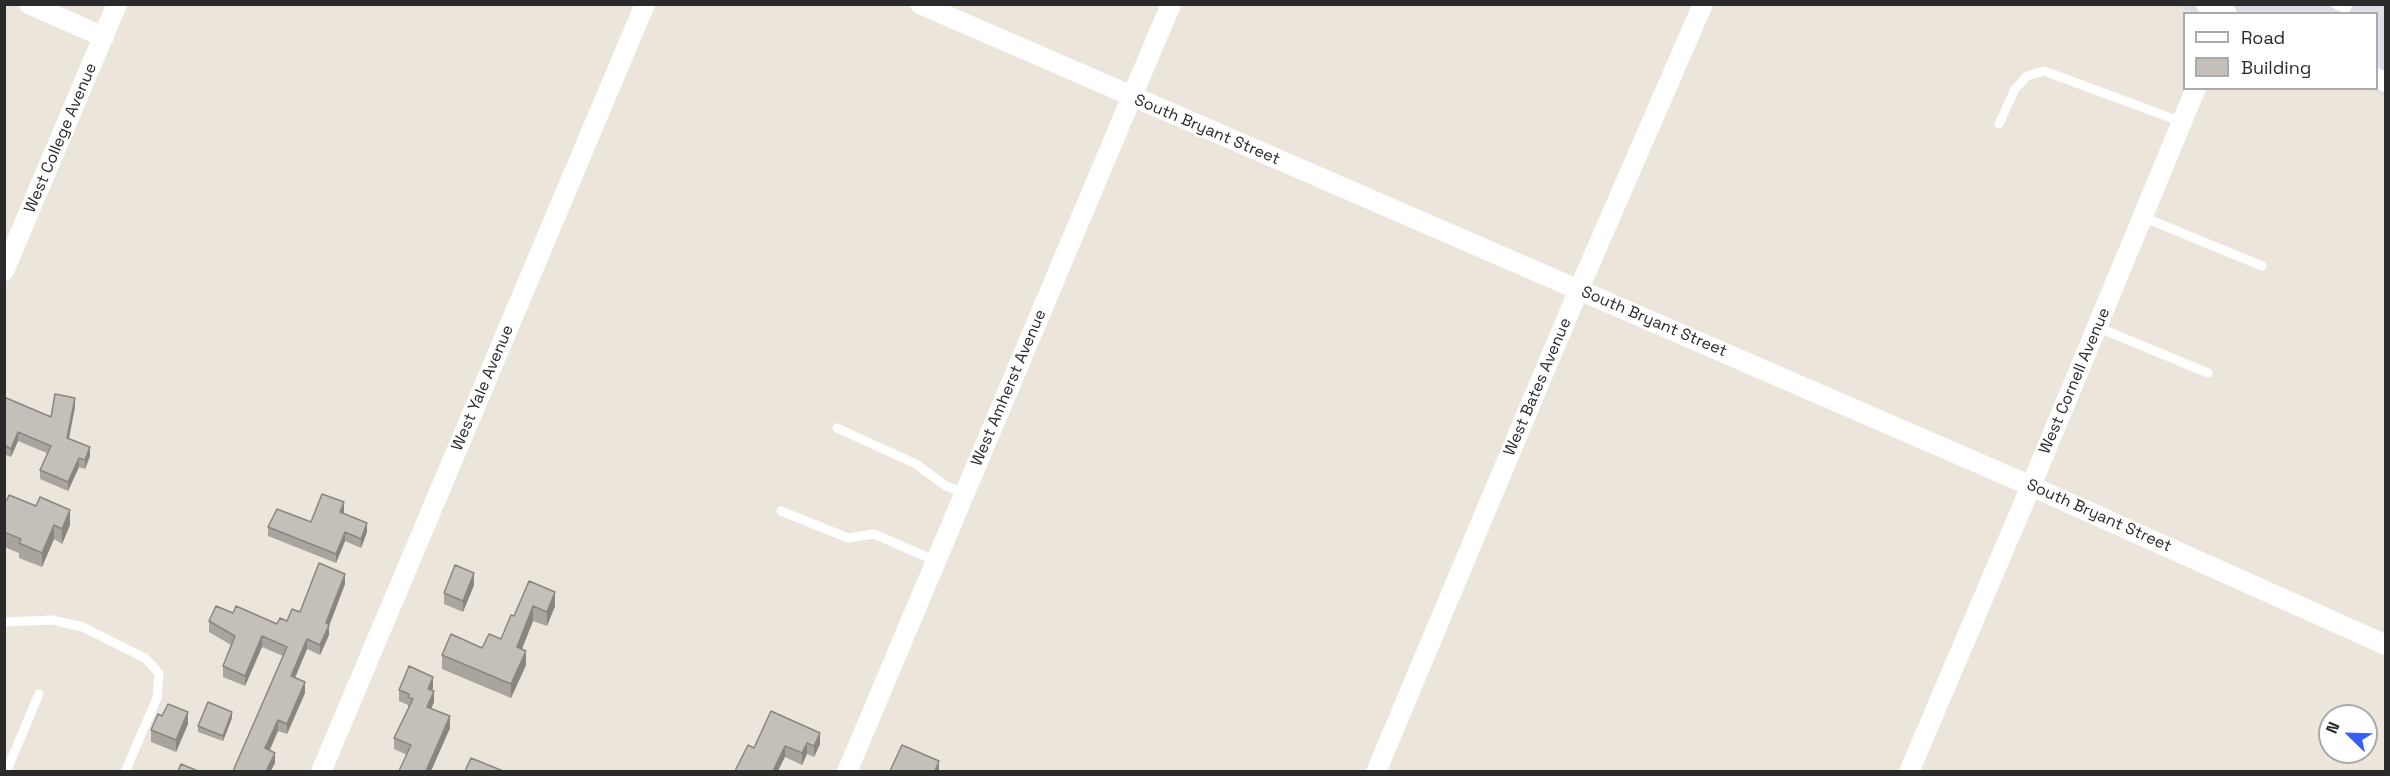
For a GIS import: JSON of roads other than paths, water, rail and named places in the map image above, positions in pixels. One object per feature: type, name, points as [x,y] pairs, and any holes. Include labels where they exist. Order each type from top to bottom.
[{"type":"street","points":[[29,4],[104,37]]},
{"type":"street","name":"West College Avenue","points":[[4,271],[117,4]]},
{"type":"street","name":"West Yale Avenue","points":[[321,771],[645,4]]},
{"type":"street","name":"South Bryant Street","points":[[920,4],[1131,98],[2031,486],[2385,645]]},
{"type":"street","name":"West Amherst Avenue","points":[[847,771],[1171,4]]},
{"type":"street","name":"West Bates Avenue","points":[[1376,771],[1579,290],[1703,4]]},
{"type":"street","points":[[2206,4],[2223,12]]},
{"type":"street","name":"West Cornell Avenue","points":[[1909,771],[2031,486],[2195,90]]},
{"type":"lane","points":[[2335,4],[2346,9],[2348,4]]},
{"type":"lane","points":[[1999,124],[2015,89],[2027,76],[2044,71],[2182,122]]},
{"type":"lane","points":[[2143,217],[2262,266]]},
{"type":"lane","points":[[2097,327],[2208,373]]},
{"type":"lane","points":[[837,428],[916,465],[946,486],[965,493]]},
{"type":"lane","points":[[781,511],[848,538],[874,534],[936,561]]},
{"type":"lane","points":[[4,622],[52,620],[83,627],[145,658],[159,673],[157,698],[125,771]]},
{"type":"lane","points":[[6,771],[39,694]]}]
